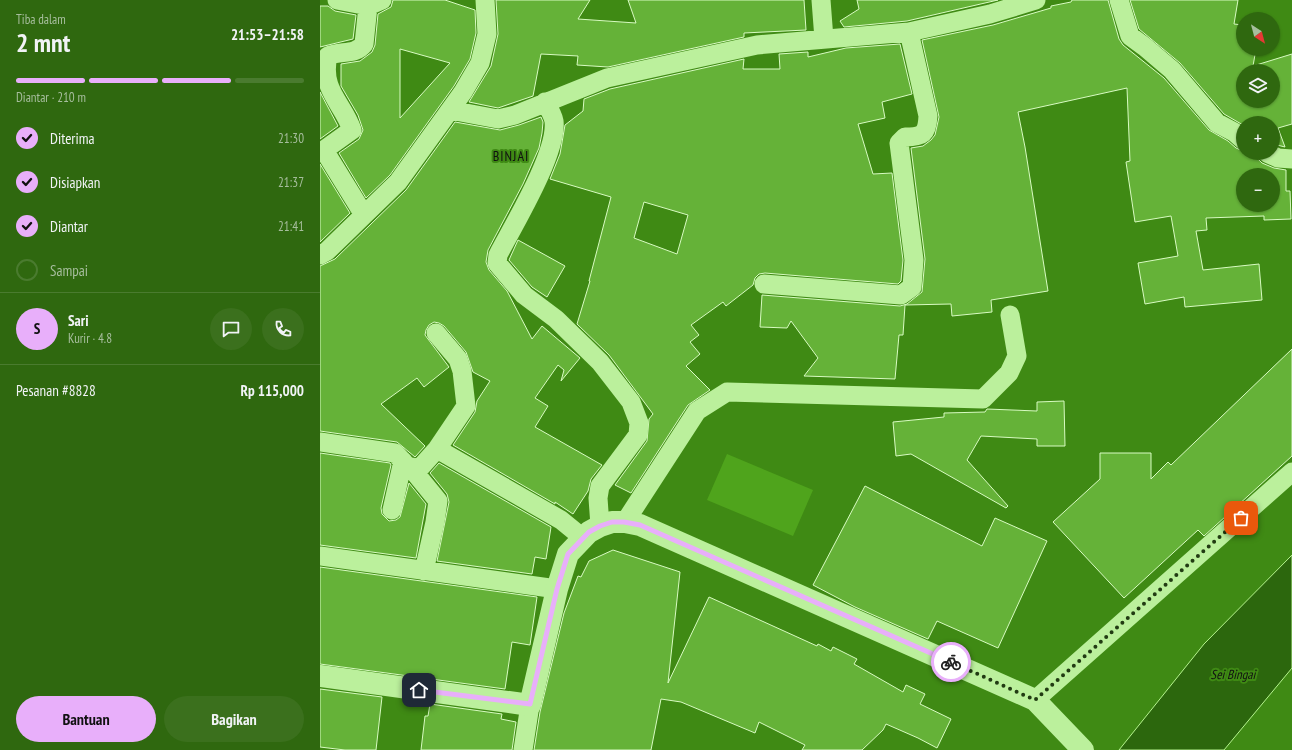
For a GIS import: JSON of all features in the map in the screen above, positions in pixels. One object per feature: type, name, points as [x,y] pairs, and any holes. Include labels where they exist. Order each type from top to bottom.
[{"type":"street","points":[[337,0],[375,3],[364,44],[356,51],[334,53],[328,56],[325,63],[325,78],[329,92],[350,123],[352,130],[324,150],[364,215]]},
{"type":"street","points":[[320,255],[398,182],[463,92],[480,63],[487,34],[485,0]]},
{"type":"street","points":[[821,0],[824,39]]},
{"type":"street","points":[[450,110],[498,119],[515,115],[607,78],[757,46],[909,32],[987,7],[1036,0]]},
{"type":"street","points":[[1119,0],[1130,36],[1146,46],[1172,70],[1217,123],[1236,134]]},
{"type":"street","points":[[764,284],[901,295],[912,287],[914,260],[899,143],[905,137],[915,137],[923,133],[927,128],[928,116],[909,32]]},
{"type":"street","points":[[545,102],[554,121],[552,138],[542,171],[498,255],[497,263],[524,295],[556,319],[600,362],[631,402],[639,423],[638,435],[600,486],[592,532]]},
{"type":"street","points":[[1280,158],[1292,159]]},
{"type":"street","points":[[624,522],[697,411],[727,392],[983,399],[1009,373],[1017,356],[1010,315]]},
{"type":"street","points":[[392,510],[411,465],[436,449],[466,406],[462,371],[458,359],[436,333]]},
{"type":"street","points":[[320,442],[395,453],[411,465],[416,474],[438,501],[424,571]]},
{"type":"street","points":[[436,449],[561,520],[592,532]]},
{"type":"street","points":[[1035,700],[1292,472]]},
{"type":"street","points":[[523,750],[530,704],[557,589],[568,554],[592,532],[612,522],[624,522],[640,525],[1035,700],[1083,750]]},
{"type":"street","points":[[320,556],[557,589]]},
{"type":"street","points":[[320,676],[530,704]]},
{"type":"shaded area","points":[[727,454],[813,490],[793,536],[707,500]]},
{"type":"water","name":"Sei Bingai","points":[[1292,555],[1292,668],[1224,750],[1119,750],[1204,644]]},
{"type":"building","points":[[393,0],[445,0],[475,10],[476,33],[470,59],[454,86],[390,175],[366,198],[339,153],[359,139],[363,130],[358,115],[341,86],[341,64],[360,61],[372,52],[375,45],[378,14],[391,7]],"holes":[[[400,49],[450,63],[400,118]]]},
{"type":"building","points":[[496,0],[590,0],[578,19],[636,23],[628,0],[804,0],[806,30],[744,33],[744,37],[608,67],[577,65],[578,56],[541,54],[533,96],[498,108],[469,102],[491,66],[498,34]]},
{"type":"building","points":[[857,0],[998,0],[907,21],[844,27],[840,21],[859,9]]},
{"type":"building","points":[[1072,0],[1108,0],[1119,39],[1123,45],[1164,78],[1209,130],[1228,141],[1236,148],[1236,160],[1259,160],[1262,163],[1274,168],[1236,168],[1236,212],[1280,212],[1280,169],[1286,170],[1286,191],[1290,191],[1291,219],[1264,220],[1264,216],[1206,218],[1207,230],[1196,231],[1203,270],[1259,264],[1262,300],[1185,307],[1184,297],[1145,304],[1138,263],[1178,256],[1171,216],[1135,222],[1126,162],[1130,161],[1127,88],[1018,112],[1048,291],[991,300],[992,312],[952,316],[951,304],[905,305],[903,335],[899,335],[895,379],[804,376],[818,358],[791,321],[787,328],[760,327],[762,295],[900,306],[907,304],[922,292],[925,259],[911,148],[923,146],[931,140],[935,135],[939,117],[922,40],[993,25],[1051,8],[1051,6],[1071,2]]},
{"type":"building","points":[[1130,0],[1238,0],[1234,24],[1236,24],[1236,56],[1255,56],[1253,64],[1236,64],[1236,108],[1280,108],[1280,64],[1260,64],[1292,54],[1292,124],[1280,127],[1280,116],[1236,116],[1236,121],[1224,114],[1180,63],[1139,29]]},
{"type":"building","points":[[320,6],[328,6],[335,11],[356,15],[353,39],[320,47]]},
{"type":"building","points":[[900,44],[912,94],[882,102],[885,118],[858,124],[873,174],[892,173],[903,260],[901,281],[898,284],[765,273],[759,274],[755,278],[753,285],[726,306],[723,302],[691,325],[699,335],[690,342],[700,354],[686,366],[710,390],[688,405],[631,493],[615,485],[647,441],[649,419],[653,414],[609,355],[577,324],[590,281],[611,197],[550,179],[560,154],[565,125],[583,111],[584,99],[610,89],[744,59],[743,69],[780,69],[779,54],[808,52],[808,57],[846,48]],"holes":[[[644,202],[688,215],[677,254],[634,238]]]},
{"type":"building","points":[[320,92],[338,126],[320,139]]},
{"type":"building","points":[[541,117],[543,122],[539,148],[523,184],[488,250],[486,262],[489,270],[507,291],[532,339],[542,326],[580,358],[561,381],[564,370],[558,365],[535,398],[548,406],[535,427],[602,465],[591,479],[588,491],[573,514],[555,502],[555,504],[453,445],[475,412],[477,401],[490,381],[473,372],[466,352],[444,326],[439,323],[434,322],[429,325],[425,335],[449,367],[424,387],[417,378],[381,404],[425,446],[415,457],[397,442],[320,431],[320,266],[335,259],[406,190],[455,122],[500,130]]},
{"type":"building","points":[[1280,133],[1285,147],[1280,146]]},
{"type":"building","points":[[320,164],[350,213],[320,242]]},
{"type":"building","points":[[518,240],[565,266],[547,297],[532,287],[509,260]]},
{"type":"building","points":[[1292,349],[1292,456],[1204,536],[1198,530],[1124,598],[1053,522],[1100,479],[1100,453],[1151,453],[1151,479],[1168,462],[1171,465]]},
{"type":"building","points":[[1064,401],[1065,446],[1037,446],[1037,439],[981,436],[967,460],[1008,506],[1006,508],[911,454],[896,456],[893,422],[944,417],[944,413],[985,412],[987,409],[1037,411],[1037,402]]},
{"type":"building","points":[[320,453],[390,463],[391,465],[381,508],[382,514],[389,521],[396,520],[400,517],[409,483],[426,504],[416,558],[320,545]]},
{"type":"building","points":[[439,463],[551,527],[546,559],[535,557],[532,574],[437,561],[449,502],[447,494],[430,473]]},
{"type":"building","points":[[865,486],[982,546],[995,518],[1047,541],[998,648],[937,621],[928,639],[855,607],[813,585]]},
{"type":"building","points":[[613,550],[680,572],[668,683],[709,597],[817,646],[818,644],[831,651],[833,647],[857,659],[854,664],[903,692],[906,685],[925,694],[920,704],[951,719],[937,748],[886,724],[883,730],[862,750],[802,750],[805,745],[759,722],[755,733],[681,702],[661,699],[651,750],[534,750],[540,712],[564,613],[578,576],[581,577],[589,561]]},
{"type":"building","points":[[320,567],[537,597],[530,645],[512,642],[505,689],[320,664]]},
{"type":"building","points":[[320,689],[382,697],[376,750],[345,750],[320,747]]},
{"type":"building","points":[[430,704],[502,714],[501,719],[516,722],[512,750],[421,750],[425,716],[428,716]]},
{"type":"way so far","points":[[951,662],[1035,700],[1241,518]]},
{"type":"district","name":"BINJAI","points":[[511,156]]},
{"type":"route","points":[[419,690],[530,704],[557,589],[568,554],[589,532],[612,522],[624,522],[640,525],[951,662]]}]
